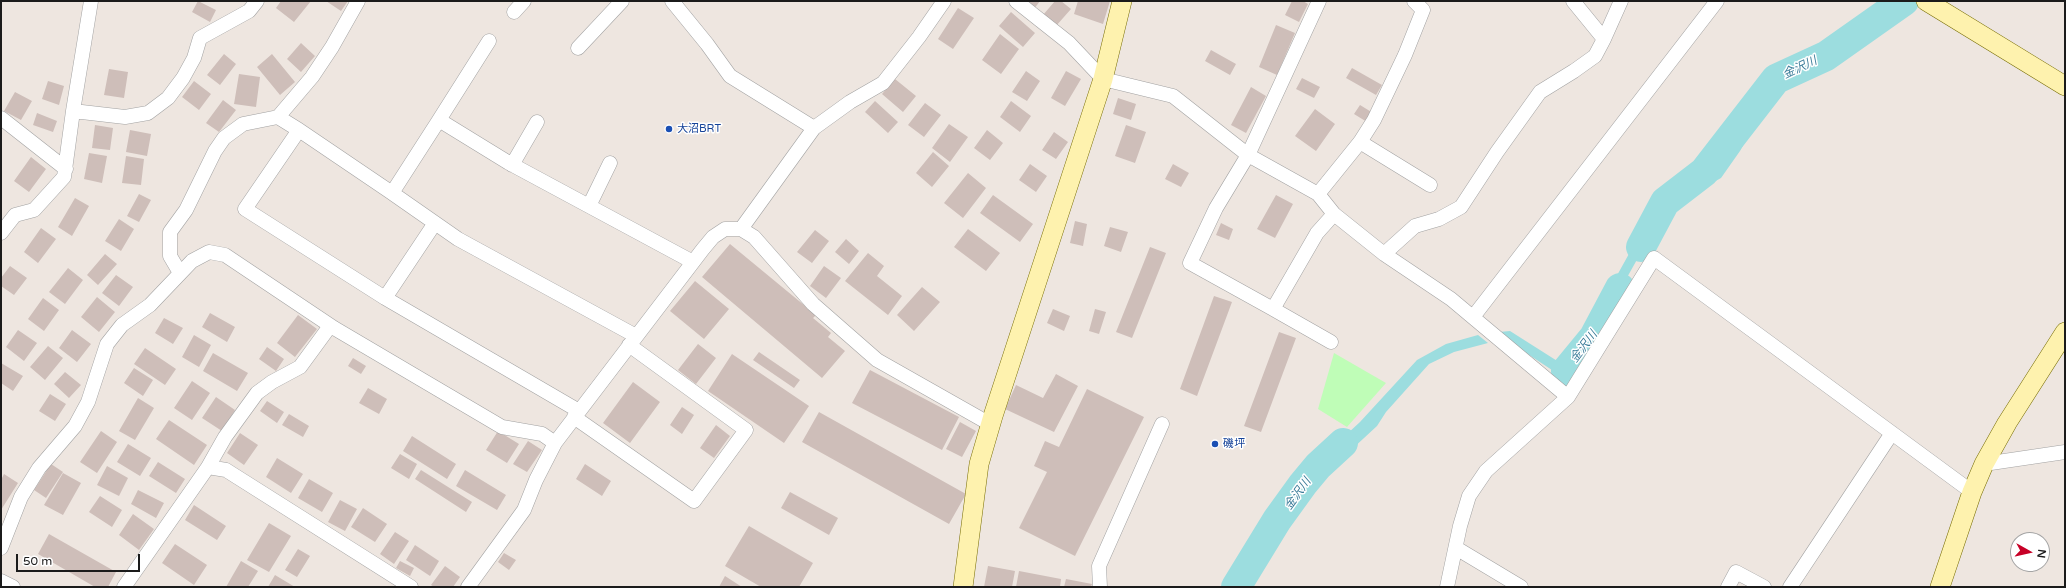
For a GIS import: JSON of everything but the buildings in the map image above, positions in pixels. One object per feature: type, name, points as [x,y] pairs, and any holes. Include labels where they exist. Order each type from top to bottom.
[{"type":"street","points":[[1,233],[15,215],[34,210],[64,177],[91,1]]},
{"type":"street","points":[[73,111],[125,117],[148,113],[168,98],[183,78],[194,58],[200,38],[249,11],[257,1]]},
{"type":"street","points":[[180,273],[170,256],[170,232],[186,210],[215,151],[224,138],[243,124],[278,117],[312,77],[332,47],[358,1]]},
{"type":"street","points":[[514,12],[524,1]]},
{"type":"street","points":[[578,48],[622,1]]},
{"type":"street","points":[[672,1],[707,44],[730,76],[814,128]]},
{"type":"street","points":[[741,229],[814,128],[850,102],[883,83],[919,37],[944,1]]},
{"type":"street","points":[[1016,1],[1069,43],[1103,78],[1173,96],[1248,155],[1318,194],[1334,214],[1384,254],[1451,299],[1556,385],[1568,397]]},
{"type":"street","points":[[963,587],[979,464],[990,424],[1103,78],[1122,1]]},
{"type":"street","points":[[1319,1],[1248,155],[1216,208],[1190,263],[1331,342]]},
{"type":"street","points":[[1318,194],[1360,142],[1374,120],[1405,55],[1423,10],[1414,1]]},
{"type":"street","points":[[1574,1],[1604,39]]},
{"type":"street","points":[[1384,254],[1415,226],[1438,219],[1460,207],[1540,92],[1595,56],[1621,1]]},
{"type":"street","points":[[1472,317],[1717,1]]},
{"type":"street","points":[[1926,1],[2065,86]]},
{"type":"street","points":[[392,193],[489,41]]},
{"type":"street","points":[[278,117],[299,130],[392,193],[458,239],[633,340],[746,430],[694,501],[577,414],[385,298],[245,209],[299,130]]},
{"type":"street","points":[[1,118],[66,169]]},
{"type":"street","points":[[439,120],[512,165],[693,262]]},
{"type":"street","points":[[512,165],[538,122]]},
{"type":"street","points":[[1360,142],[1430,185]]},
{"type":"street","points":[[590,206],[610,163]]},
{"type":"street","points":[[1273,309],[1317,233],[1334,214]]},
{"type":"street","points":[[385,298],[435,224]]},
{"type":"street","points":[[468,587],[524,510],[536,480],[555,443],[712,237],[725,229],[741,229],[754,237],[813,304],[877,360],[990,424]]},
{"type":"street","points":[[1,548],[21,497],[39,468],[75,426],[88,402],[107,344],[122,325],[150,305],[192,261],[209,252],[225,255],[330,326],[502,428],[542,434],[555,443]]},
{"type":"street","points":[[1446,587],[1469,496],[1486,471],[1568,397],[1654,258],[1972,492]]},
{"type":"street","points":[[124,587],[208,467],[225,437],[257,393],[272,382],[300,367],[330,326]]},
{"type":"street","points":[[1940,587],[1972,492],[1984,464],[2007,423],[2065,332]]},
{"type":"street","points":[[1100,587],[1099,566],[1162,424]]},
{"type":"street","points":[[1790,587],[1892,433]]},
{"type":"street","points":[[1984,464],[2065,452]]},
{"type":"street","points":[[208,467],[226,470],[411,587]]},
{"type":"street","points":[[1456,548],[1521,587]]},
{"type":"street","points":[[1728,587],[1736,572],[1764,587]]},
{"type":"street","points":[[1,581],[13,587]]},
{"type":"green space","points":[[1334,353],[1386,383],[1347,427],[1318,409]]},
{"type":"water","points":[[1893,2],[1912,5],[1870,27],[1847,45],[1844,36],[1870,16]]},
{"type":"water","points":[[1835,44],[1838,52],[1778,81],[1740,151],[1721,178],[1680,201],[1670,214],[1657,203],[1701,182],[1714,168],[1732,147],[1744,128],[1769,78],[1780,70],[1820,53]]},
{"type":"water","points":[[1655,207],[1667,216],[1648,255],[1639,256],[1581,360],[1567,376],[1558,374],[1511,343],[1499,332],[1510,331],[1562,364],[1570,360]]},
{"type":"water","points":[[1478,335],[1488,343],[1454,352],[1429,364],[1386,412],[1377,426],[1324,475],[1308,470],[1360,422],[1417,360],[1446,344]]},
{"type":"water","points":[[1298,481],[1307,486],[1281,522],[1242,587],[1231,587],[1242,565]]},
{"type":"waterway","name":"金沢川","points":[[1641,247],[1665,202],[1704,172],[1776,79],[1826,56],[1904,1]]},
{"type":"waterway","name":"金沢川","points":[[1566,371],[1594,337],[1620,288]]},
{"type":"waterway","name":"金沢川","points":[[1236,587],[1277,520],[1303,484],[1318,466],[1343,443]]},
{"type":"place","name":"大沼BRT","points":[[669,129]]},
{"type":"place","name":"磯坪","points":[[1215,444]]}]
